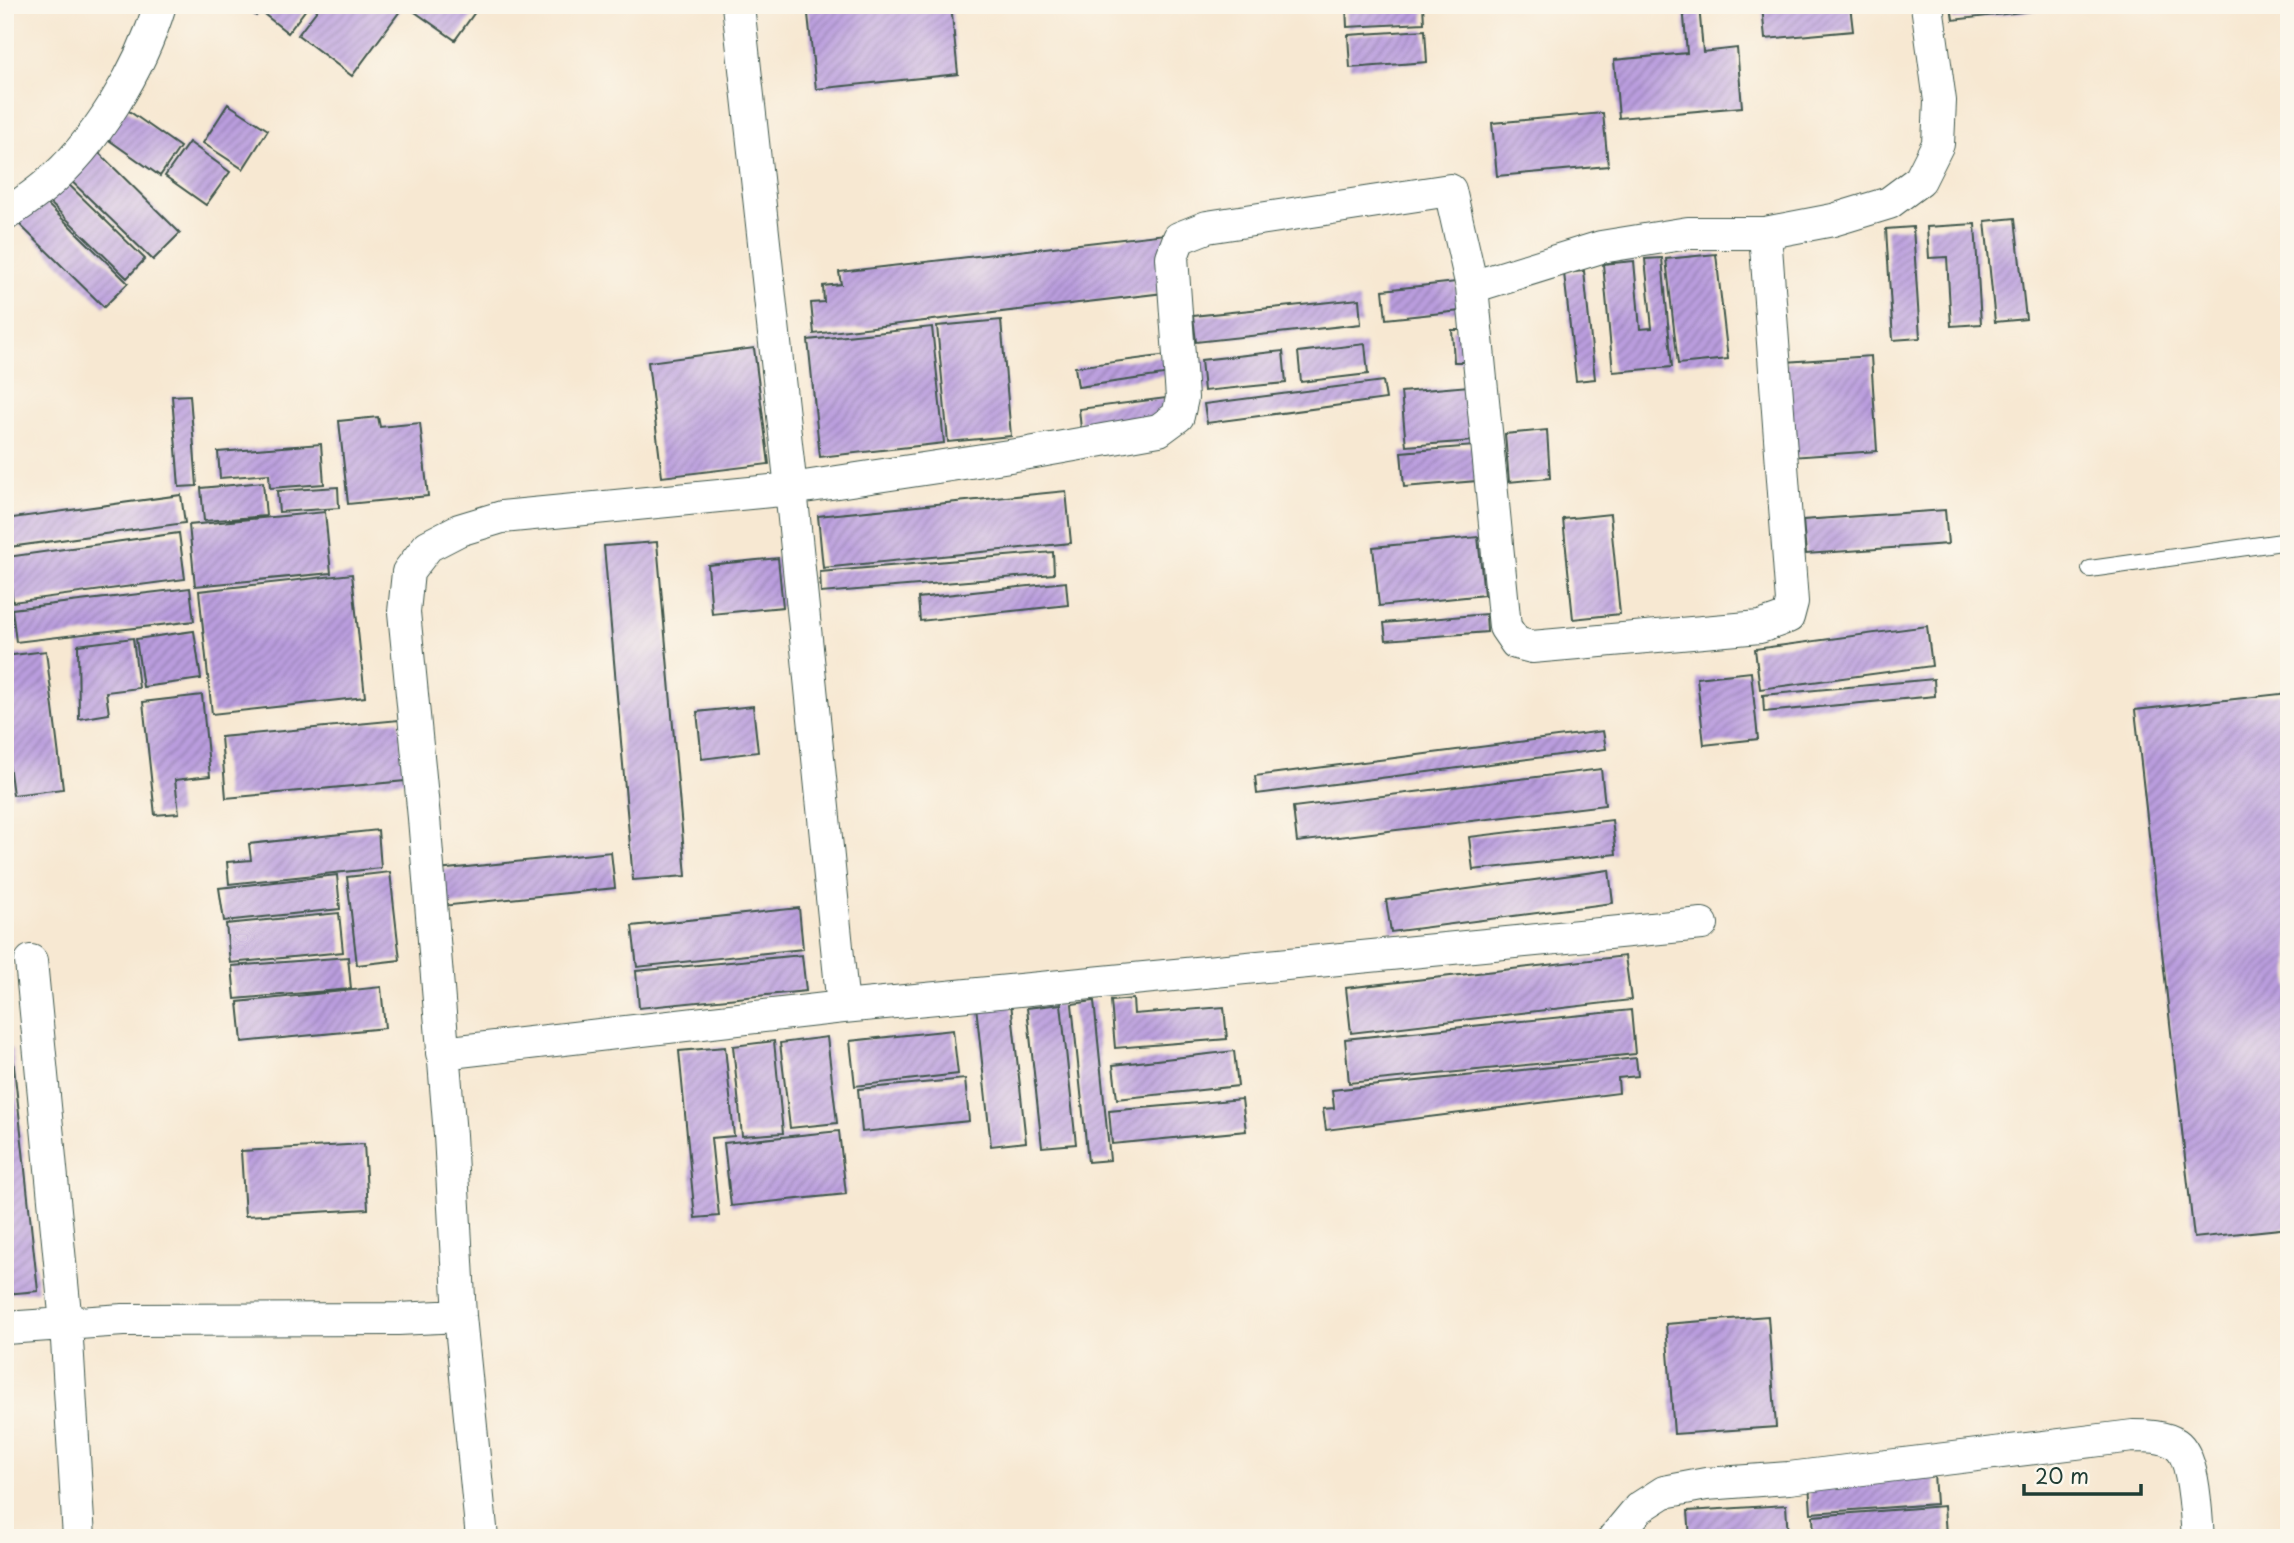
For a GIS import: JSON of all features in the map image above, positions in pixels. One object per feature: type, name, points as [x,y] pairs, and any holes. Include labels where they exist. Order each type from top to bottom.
[{"type":"street","points":[[5,215],[46,185],[85,144],[117,101],[151,34],[160,5]]},
{"type":"street","points":[[738,5],[791,489],[842,1007]]},
{"type":"street","points":[[1472,287],[1601,247],[1688,233],[1765,233],[1833,220],[1889,203],[1920,180],[1938,144],[1940,101],[1927,5]]},
{"type":"street","points":[[482,1538],[460,1316],[450,1135],[404,612],[408,572],[428,546],[459,530],[502,517],[791,489],[1029,453],[1159,430],[1178,416],[1182,398],[1172,257],[1179,238],[1207,227],[1450,190],[1472,287],[1505,627],[1516,643],[1532,647],[1760,627],[1788,617],[1792,602],[1765,233]]},
{"type":"street","points":[[442,1053],[842,1007],[1702,924]]},
{"type":"street","points":[[31,961],[66,1324],[79,1538]]},
{"type":"street","points":[[5,1328],[123,1320],[398,1319],[460,1316]]},
{"type":"street","points":[[1614,1538],[1639,1508],[1664,1492],[1706,1484],[1789,1478],[2133,1436],[2152,1436],[2174,1443],[2183,1451],[2190,1472],[2198,1538]]},
{"type":"lane","points":[[2090,569],[2289,541]]},
{"type":"building","points":[[241,5],[309,5],[288,33],[260,11],[256,16]]},
{"type":"building","points":[[321,5],[403,7],[352,76],[298,35]]},
{"type":"building","points":[[405,5],[480,5],[455,40]]},
{"type":"building","points":[[807,5],[951,5],[958,74],[816,89]]},
{"type":"building","points":[[1346,5],[1423,5],[1424,23],[1347,27]]},
{"type":"building","points":[[1683,5],[1699,5],[1703,52],[1737,48],[1742,107],[1619,118],[1614,60],[1687,53]]},
{"type":"building","points":[[1762,5],[1850,5],[1853,31],[1765,39]]},
{"type":"building","points":[[1951,5],[2066,5],[2066,7],[1953,20]]},
{"type":"building","points":[[1425,30],[1427,62],[1350,68],[1348,35]]},
{"type":"building","points":[[228,104],[268,130],[243,169],[203,143]]},
{"type":"building","points":[[126,109],[180,147],[160,176],[106,138]]},
{"type":"building","points":[[1603,113],[1608,166],[1497,176],[1492,123]]},
{"type":"building","points":[[189,142],[230,172],[206,205],[165,176]]},
{"type":"building","points":[[91,145],[180,233],[153,260],[63,173]]},
{"type":"building","points":[[59,175],[145,259],[127,278],[41,194]]},
{"type":"building","points":[[40,197],[128,283],[104,307],[16,221]]},
{"type":"building","points":[[2015,218],[2026,319],[1995,322],[1985,221]]},
{"type":"building","points":[[1975,224],[1981,324],[1951,326],[1947,257],[1929,258],[1927,227]]},
{"type":"building","points":[[1913,227],[1920,338],[1893,340],[1886,229]]},
{"type":"building","points":[[1165,234],[1172,292],[814,334],[811,303],[824,302],[823,286],[841,284],[839,272]]},
{"type":"building","points":[[1716,254],[1728,359],[1678,364],[1666,259]]},
{"type":"building","points":[[1662,258],[1672,367],[1613,372],[1603,264],[1634,261],[1640,329],[1652,328],[1645,259]]},
{"type":"building","points":[[1584,271],[1595,379],[1576,381],[1564,273]]},
{"type":"building","points":[[1456,282],[1460,311],[1386,319],[1383,290]]},
{"type":"building","points":[[1359,299],[1361,324],[1196,342],[1193,316]]},
{"type":"building","points":[[1001,320],[1011,436],[948,442],[937,326]]},
{"type":"building","points":[[932,327],[944,443],[820,457],[808,340]]},
{"type":"building","points":[[1452,330],[1464,330],[1466,362],[1454,362]]},
{"type":"building","points":[[1365,344],[1368,374],[1301,382],[1298,352]]},
{"type":"building","points":[[754,348],[769,464],[662,477],[648,362]]},
{"type":"building","points":[[1283,351],[1286,383],[1204,391],[1201,360]]},
{"type":"building","points":[[1175,354],[1178,373],[1078,387],[1075,367]]},
{"type":"building","points":[[1871,356],[1877,451],[1791,457],[1785,362]]},
{"type":"building","points":[[1383,381],[1386,399],[1207,423],[1204,404]]},
{"type":"building","points":[[1469,386],[1474,441],[1406,446],[1401,392]]},
{"type":"building","points":[[190,395],[197,486],[179,487],[172,396]]},
{"type":"building","points":[[1166,398],[1169,419],[1081,429],[1079,409]]},
{"type":"building","points":[[378,417],[380,427],[420,423],[428,496],[348,504],[339,421]]},
{"type":"building","points":[[1547,430],[1550,478],[1509,482],[1505,434]]},
{"type":"building","points":[[321,444],[324,484],[270,488],[269,474],[220,478],[218,452]]},
{"type":"building","points":[[1474,446],[1477,481],[1404,487],[1401,452]]},
{"type":"building","points":[[263,482],[266,516],[204,521],[201,488]]},
{"type":"building","points":[[338,487],[339,508],[279,512],[277,491]]},
{"type":"building","points":[[1066,491],[1071,543],[823,568],[818,516]]},
{"type":"building","points":[[181,495],[185,523],[9,547],[5,519]]},
{"type":"building","points":[[1945,510],[1948,544],[1806,554],[1803,520]]},
{"type":"building","points":[[325,512],[331,573],[195,586],[189,525]]},
{"type":"building","points":[[1610,514],[1620,614],[1573,619],[1563,519]]},
{"type":"building","points":[[179,533],[185,579],[13,602],[7,557]]},
{"type":"building","points":[[1478,537],[1484,595],[1379,606],[1373,547]]},
{"type":"building","points":[[657,542],[686,876],[633,880],[604,546]]},
{"type":"building","points":[[1053,552],[1054,574],[821,593],[820,572]]},
{"type":"building","points":[[778,558],[783,607],[712,614],[708,565]]},
{"type":"building","points":[[352,574],[365,697],[212,714],[199,591]]},
{"type":"building","points":[[1066,582],[1068,605],[920,621],[918,598]]},
{"type":"building","points":[[190,588],[194,621],[16,642],[12,609]]},
{"type":"building","points":[[1486,614],[1487,632],[1386,640],[1384,623]]},
{"type":"building","points":[[1927,626],[1932,666],[1760,689],[1755,649]]},
{"type":"building","points":[[194,631],[201,679],[143,687],[136,639]]},
{"type":"building","points":[[133,638],[139,688],[106,692],[109,714],[79,719],[78,645]]},
{"type":"building","points":[[46,651],[63,789],[13,795],[5,733],[5,712],[10,712],[5,656]]},
{"type":"building","points":[[1751,672],[1758,739],[1704,745],[1697,678]]},
{"type":"building","points":[[1934,679],[1935,696],[1764,712],[1763,695]]},
{"type":"building","points":[[2289,693],[2289,1228],[2194,1238],[2135,710]]},
{"type":"building","points":[[202,695],[210,776],[175,780],[179,813],[155,815],[143,702]]},
{"type":"building","points":[[753,706],[758,752],[702,759],[697,712]]},
{"type":"building","points":[[399,720],[405,781],[226,798],[221,737]]},
{"type":"building","points":[[1603,731],[1606,749],[1257,794],[1255,776]]},
{"type":"building","points":[[1601,769],[1605,805],[1297,842],[1293,807]]},
{"type":"building","points":[[1612,820],[1616,854],[1473,870],[1469,837]]},
{"type":"building","points":[[378,830],[381,868],[229,884],[227,862],[251,860],[249,844]]},
{"type":"building","points":[[611,852],[615,888],[442,906],[438,870]]},
{"type":"building","points":[[1609,870],[1613,903],[1391,932],[1386,900]]},
{"type":"building","points":[[390,872],[400,960],[357,965],[347,877]]},
{"type":"building","points":[[337,875],[340,909],[224,921],[219,888]]},
{"type":"building","points":[[799,908],[803,949],[637,967],[632,926]]},
{"type":"building","points":[[339,913],[343,952],[230,963],[226,924]]},
{"type":"building","points":[[802,955],[806,991],[639,1008],[636,971]]},
{"type":"building","points":[[1625,956],[1631,1000],[1351,1033],[1346,988]]},
{"type":"building","points":[[348,957],[351,989],[235,999],[232,966]]},
{"type":"building","points":[[381,987],[385,1028],[242,1042],[238,1002]]},
{"type":"building","points":[[1133,999],[1134,1014],[1224,1007],[1227,1039],[1115,1048],[1111,1001]]},
{"type":"building","points":[[1094,1001],[1110,1160],[1088,1162],[1072,1004]]},
{"type":"building","points":[[1011,1003],[1026,1142],[991,1146],[976,1006]]},
{"type":"building","points":[[1061,1004],[1076,1144],[1042,1147],[1027,1008]]},
{"type":"building","points":[[1631,1010],[1635,1054],[1349,1083],[1345,1039]]},
{"type":"building","points":[[953,1030],[958,1074],[855,1086],[850,1041]]},
{"type":"building","points":[[827,1037],[837,1123],[790,1128],[780,1043]]},
{"type":"building","points":[[774,1041],[783,1133],[742,1136],[733,1046]]},
{"type":"building","points":[[725,1047],[734,1136],[711,1138],[719,1216],[695,1218],[679,1051]]},
{"type":"building","points":[[12,1048],[38,1291],[6,1294],[5,1049]]},
{"type":"building","points":[[1234,1051],[1238,1086],[1117,1099],[1113,1065]]},
{"type":"building","points":[[1636,1058],[1638,1076],[1618,1078],[1619,1093],[1326,1130],[1323,1109],[1334,1108],[1332,1090]]},
{"type":"building","points":[[965,1079],[969,1121],[862,1132],[858,1089]]},
{"type":"building","points":[[1242,1099],[1246,1131],[1112,1144],[1109,1111]]},
{"type":"building","points":[[839,1131],[846,1194],[731,1206],[724,1143]]},
{"type":"building","points":[[364,1144],[368,1209],[245,1216],[241,1151]]},
{"type":"building","points":[[1768,1316],[1776,1427],[1674,1434],[1666,1324]]},
{"type":"building","points":[[1934,1474],[1936,1504],[1811,1513],[1809,1483]]},
{"type":"building","points":[[1786,1505],[1788,1538],[1690,1538],[1688,1511]]},
{"type":"building","points":[[1944,1506],[1946,1535],[1814,1538],[1813,1516]]}]
